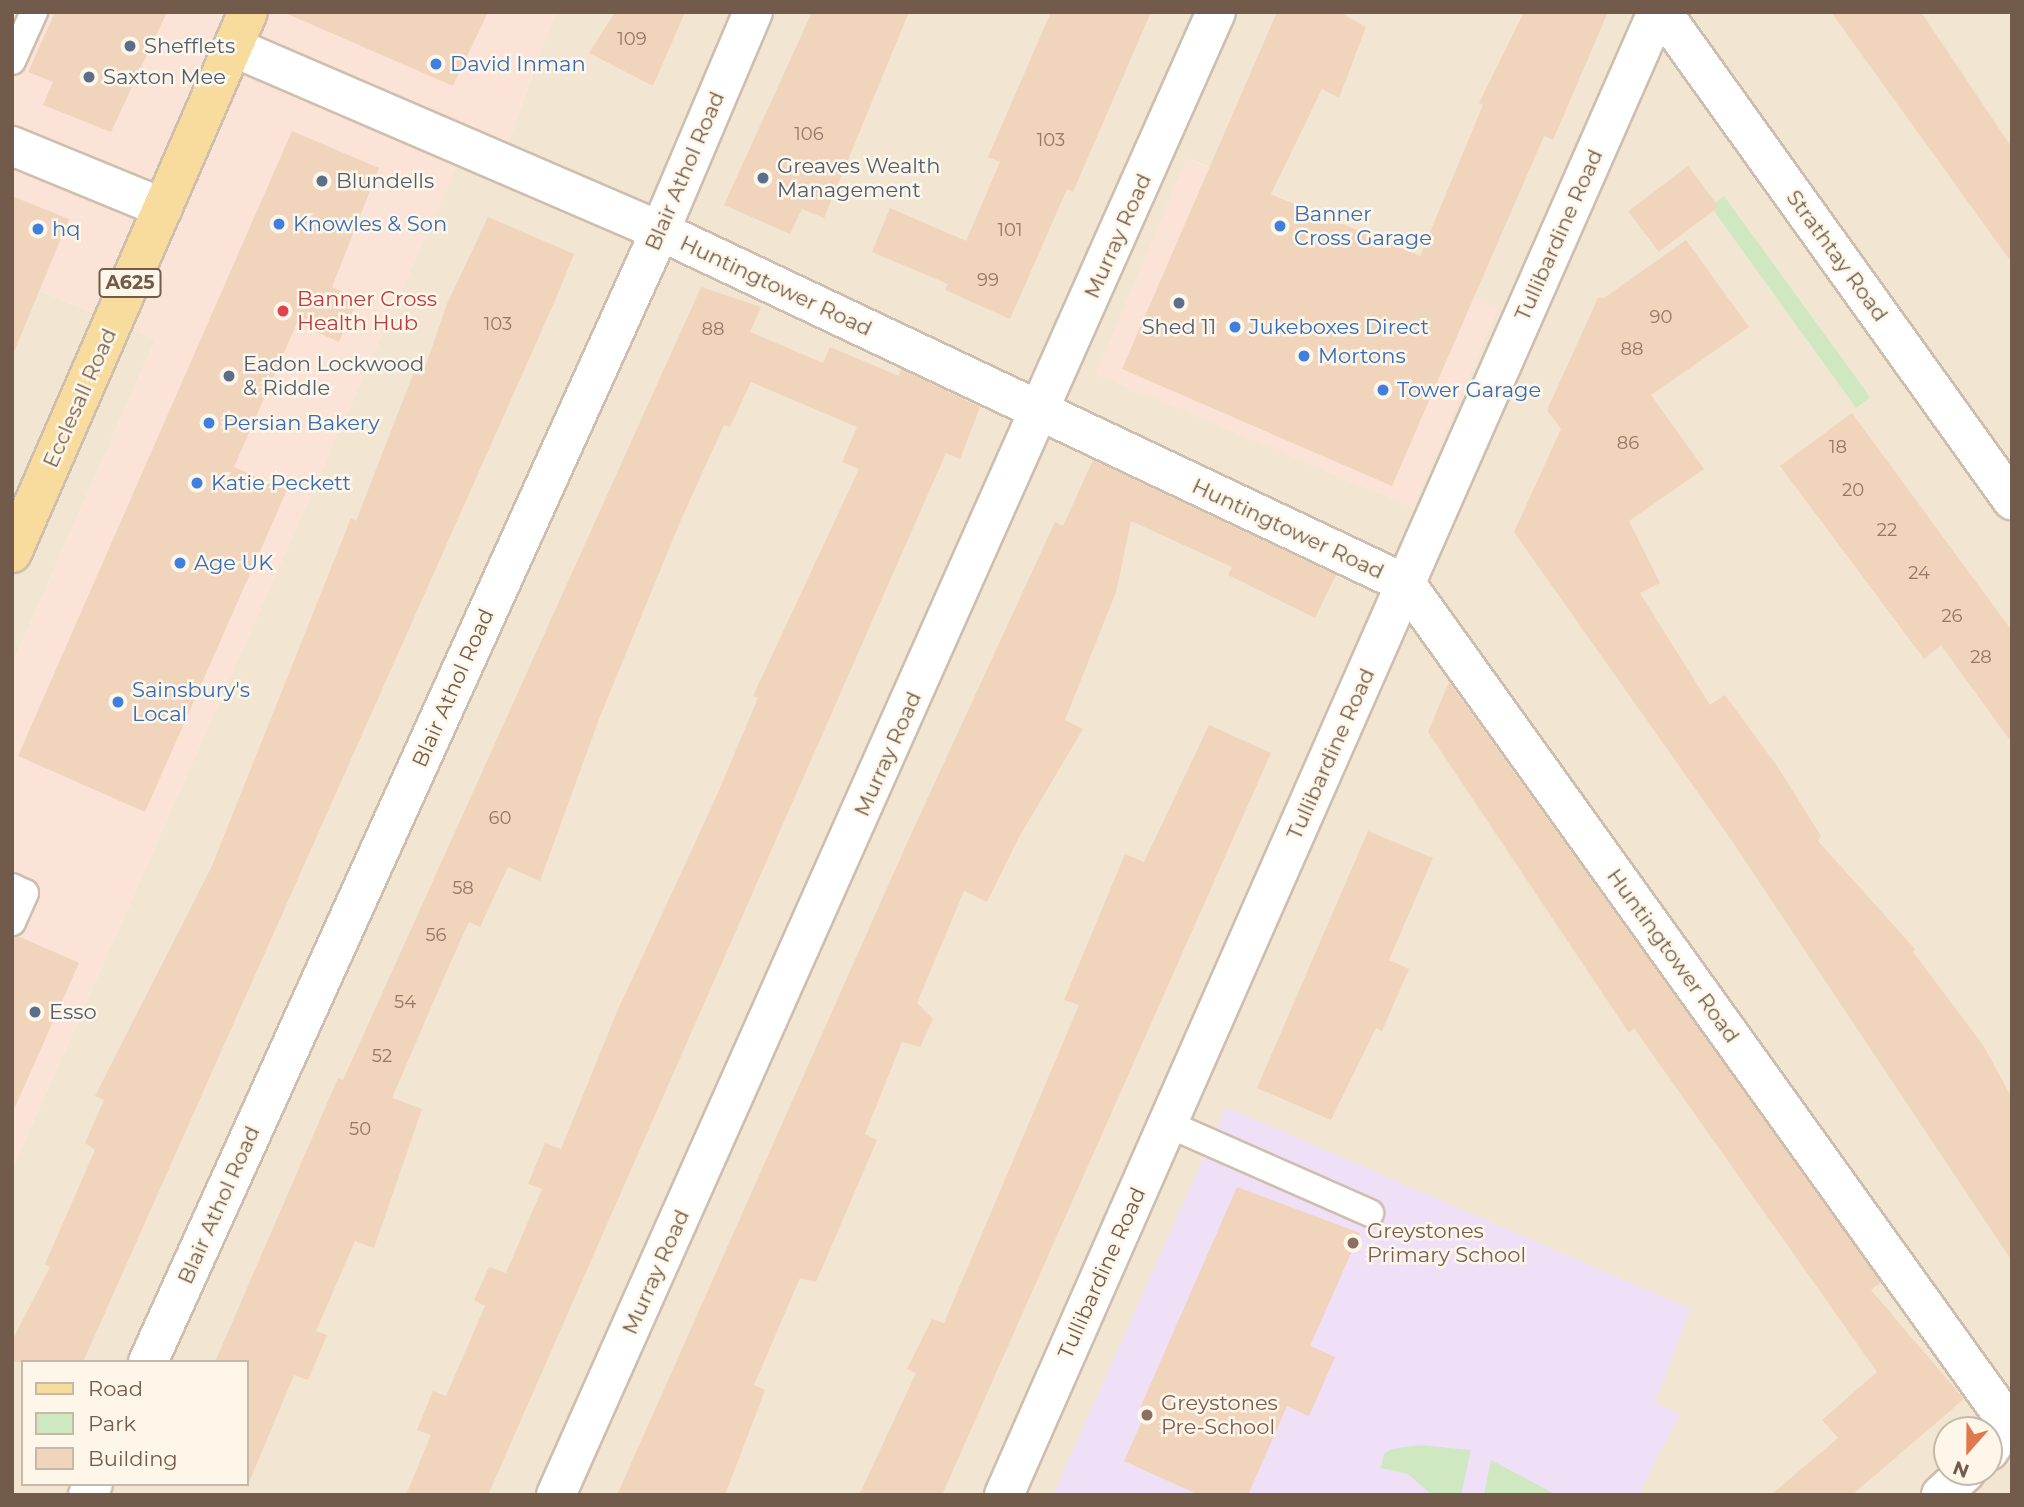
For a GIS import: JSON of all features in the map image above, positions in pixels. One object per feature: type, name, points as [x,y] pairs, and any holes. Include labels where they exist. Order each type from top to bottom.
[{"type":"main road","name":"Ecclesall Road","points":[[12,553],[248,12]]},
{"type":"street","name":"Blair Athol Road","points":[[149,1360],[660,231],[753,12]]},
{"type":"street","name":"Murray Road","points":[[556,1495],[1216,12]]},
{"type":"street","name":"Strathtay Road","points":[[1660,12],[2012,500]]},
{"type":"street","name":"Tullibardine Road","points":[[1004,1495],[1660,12]]},
{"type":"street","name":"Huntingtower Road","points":[[233,47],[660,231],[1406,584],[1975,1416]]},
{"type":"street","points":[[12,146],[163,208]]},
{"type":"lane","points":[[12,61],[34,12]]},
{"type":"lane","points":[[12,887],[25,893],[12,922]]},
{"type":"lane","points":[[1168,1124],[1370,1213]]},
{"type":"shaded area","points":[[17,12],[555,12],[504,154],[469,139],[12,1169],[12,665],[156,339],[12,279],[12,26]]},
{"type":"shaded area","points":[[555,12],[2012,12],[2012,1495],[12,1495],[12,1169],[469,138],[504,154]],"holes":[[[1188,158],[1394,245],[1388,262]]]},
{"type":"shaded area","points":[[1187,158],[1395,246],[1389,262],[1498,308],[1413,508],[1096,374]]},
{"type":"shaded area","points":[[12,279],[156,339],[12,665]]},
{"type":"shaded area","name":"Greystones Primary School","points":[[1226,1107],[1691,1309],[1655,1403],[1680,1414],[1638,1495],[1053,1495]]},
{"type":"green space","points":[[1724,196],[1870,397],[1856,408],[1714,211],[1718,208],[1715,203]]},
{"type":"green space","points":[[1419,1445],[1471,1450],[1461,1495],[1432,1495],[1408,1474],[1381,1468],[1384,1454],[1391,1449]]},
{"type":"green space","points":[[1491,1460],[1557,1495],[1484,1495]]},
{"type":"building","name":"Saxton Mee","points":[[55,12],[167,12],[111,132],[43,105],[53,82],[28,72]]},
{"type":"building","name":"David Inman","points":[[283,12],[488,12],[453,86]]},
{"type":"building","points":[[615,12],[685,12],[653,86],[589,53]]},
{"type":"building","points":[[812,12],[909,12],[824,218],[802,209],[790,234],[724,205]]},
{"type":"building","points":[[1051,12],[1151,12],[1073,192],[1067,189],[1010,319],[945,290],[948,284],[872,252],[890,208],[966,241],[1000,162],[988,157]]},
{"type":"building","points":[[1277,12],[1339,12],[1366,27],[1339,98],[1322,89],[1271,194],[1420,256],[1483,105],[1479,103],[1524,12],[1608,12],[1553,140],[1544,136],[1392,486],[1122,369]]},
{"type":"building","points":[[1831,12],[1921,12],[2012,148],[2012,263]]},
{"type":"building","points":[[292,131],[379,168],[332,287],[358,299],[339,342],[297,323],[234,467],[287,490],[145,812],[18,756]]},
{"type":"building","points":[[1688,166],[1719,207],[1659,252],[1628,211]]},
{"type":"building","points":[[12,196],[69,219],[14,352],[12,351]]},
{"type":"building","points":[[488,217],[574,254],[84,1360],[12,1362],[12,1341],[50,1267],[45,1264],[95,1150],[85,1143],[104,1100],[95,1096],[212,866],[351,518],[356,521],[414,372],[422,376],[447,304]]},
{"type":"building","points":[[1686,240],[1749,327],[1651,395],[1704,469],[1629,521],[1660,583],[1640,593],[1710,705],[1725,695],[1777,766],[1821,836],[1818,841],[1915,949],[1913,952],[1983,1045],[2012,1098],[2012,1261],[1730,838],[1514,532],[1561,429],[1547,410],[1598,298],[1604,298]]},
{"type":"building","points":[[701,287],[761,307],[750,332],[823,363],[830,347],[899,376],[901,369],[980,407],[960,459],[946,453],[488,1495],[406,1495],[431,1435],[417,1430],[433,1391],[446,1396],[485,1306],[474,1300],[489,1267],[506,1273],[542,1189],[528,1184],[545,1143],[561,1149],[616,1014],[717,795],[758,698],[753,696],[859,469],[842,462],[857,427],[751,382],[730,427],[724,425],[680,522],[599,719],[540,881],[508,867],[480,927],[469,922],[448,968],[392,1098],[422,1109],[374,1248],[355,1241],[316,1331],[327,1335],[308,1380],[294,1375],[248,1485],[248,1360],[216,1360],[338,1078],[343,1080]]},
{"type":"building","points":[[1852,413],[2012,631],[2012,743],[1941,645],[1924,659],[1780,466]]},
{"type":"building","points":[[1093,460],[1336,575],[1315,618],[1228,575],[1232,567],[1131,521],[1116,592],[1065,720],[1083,729],[1019,837],[987,902],[964,891],[917,1003],[933,1019],[920,1047],[902,1042],[865,1134],[877,1140],[816,1282],[800,1278],[754,1385],[765,1390],[725,1495],[617,1495],[907,843],[1055,522],[1063,526]]},
{"type":"building","points":[[1449,682],[1881,1282],[1871,1290],[1964,1399],[1944,1416],[1933,1416],[1933,1426],[1852,1495],[1771,1495],[1838,1438],[1822,1420],[1877,1372],[1634,1028],[1629,1033],[1428,732]]},
{"type":"building","points":[[1209,725],[1271,753],[942,1495],[859,1495],[916,1373],[907,1369],[932,1319],[944,1323],[1079,1005],[1064,1000],[1125,854],[1144,862]]},
{"type":"building","points":[[1368,831],[1433,858],[1389,960],[1409,969],[1382,1031],[1376,1028],[1331,1120],[1257,1088]]},
{"type":"building","name":"Esso","points":[[18,936],[79,963],[12,1114],[12,938]]},
{"type":"building","points":[[1237,1187],[1360,1233],[1310,1346],[1335,1357],[1309,1416],[1287,1406],[1248,1495],[1199,1495],[1124,1461],[1147,1410],[1140,1408]]},
{"type":"place","name":"Shefflets","points":[[130,46]]},
{"type":"place","name":"David Inman","points":[[436,64]]},
{"type":"place","name":"Saxton Mee","points":[[89,77]]},
{"type":"place","name":"Greaves Wealth Management","points":[[763,178]]},
{"type":"place","name":"Blundells","points":[[322,181]]},
{"type":"place","name":"Knowles & Son","points":[[279,224]]},
{"type":"place","name":"Banner Cross Garage","points":[[1280,226]]},
{"type":"place","name":"hq","points":[[38,229]]},
{"type":"place","name":"Shed 11","points":[[1179,303]]},
{"type":"place","name":"Banner Cross Health Hub","points":[[283,311]]},
{"type":"place","name":"Jukeboxes Direct","points":[[1235,327]]},
{"type":"place","name":"Mortons","points":[[1304,356]]},
{"type":"place","name":"Eadon Lockwood & Riddle","points":[[229,376]]},
{"type":"place","name":"Tower Garage","points":[[1383,390]]},
{"type":"place","name":"Persian Bakery","points":[[209,423]]},
{"type":"place","name":"Katie Peckett","points":[[197,483]]},
{"type":"place","name":"Age UK","points":[[180,563]]},
{"type":"place","name":"Sainsbury's Local","points":[[118,702]]},
{"type":"place","name":"Esso","points":[[35,1012]]},
{"type":"place","name":"Greystones Primary School","points":[[1353,1243]]},
{"type":"place","name":"Greystones Pre-School","points":[[1147,1415]]}]
